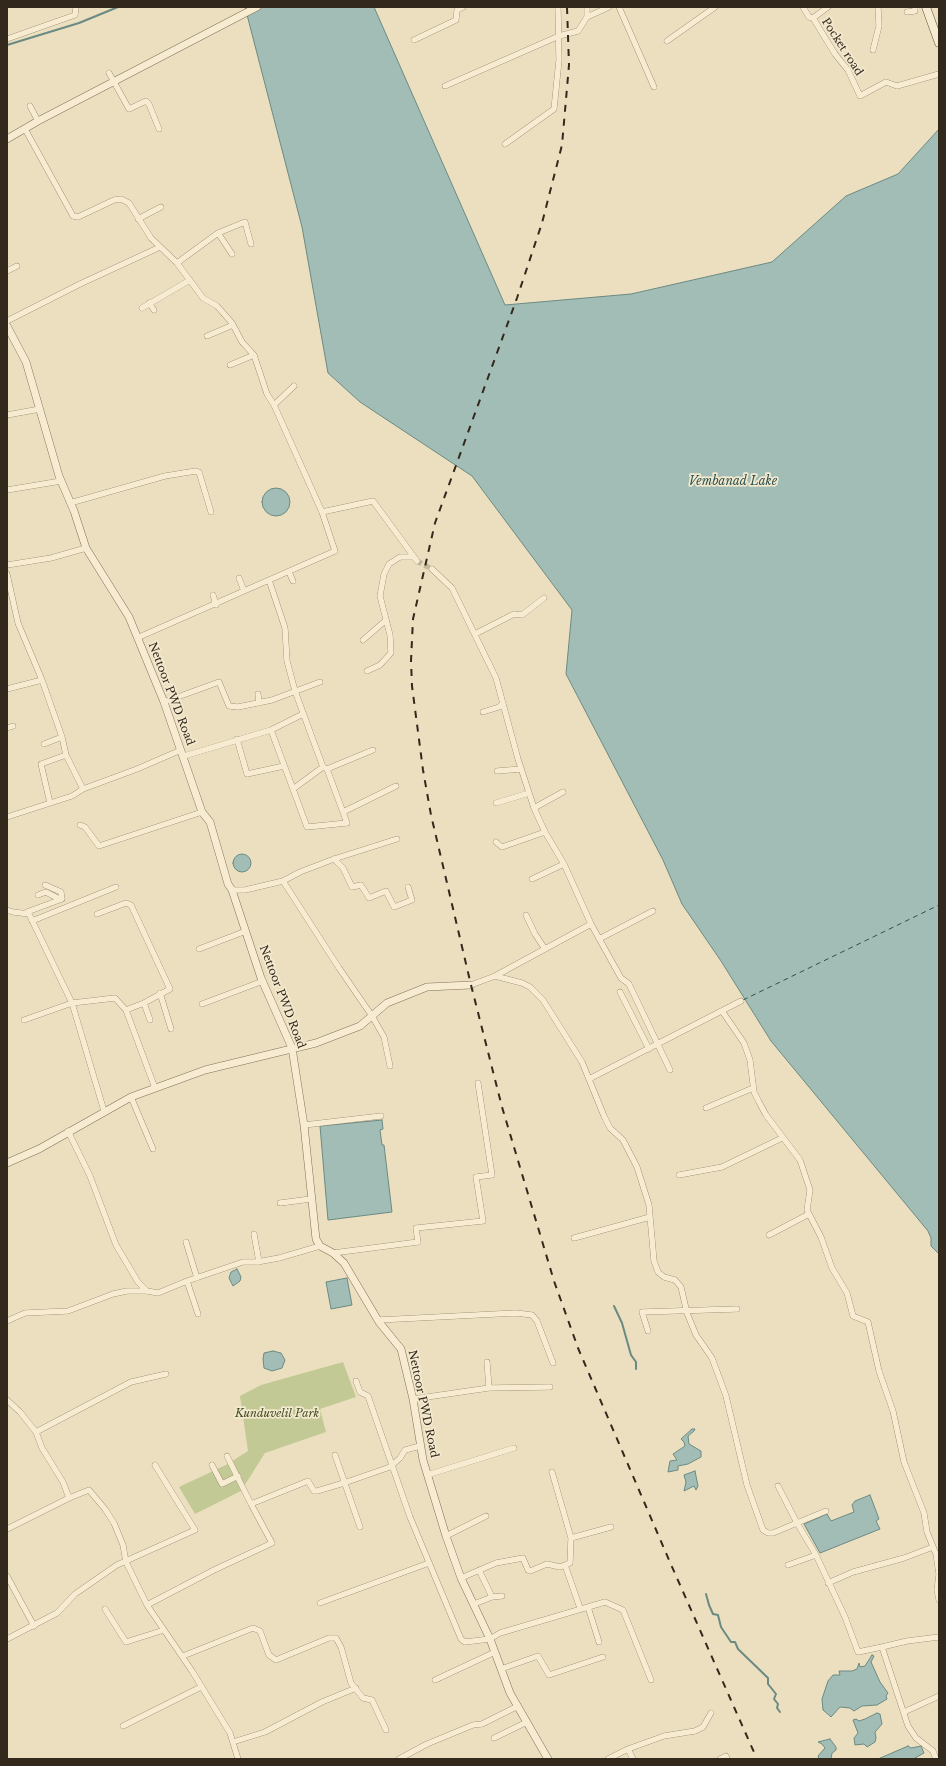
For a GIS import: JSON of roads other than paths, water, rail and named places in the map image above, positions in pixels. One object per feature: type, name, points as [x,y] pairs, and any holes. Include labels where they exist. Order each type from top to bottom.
[{"type":"main road","points":[[926,7],[939,43]]},
{"type":"street","points":[[7,39],[75,15],[76,7]]},
{"type":"street","points":[[7,139],[113,81],[257,7]]},
{"type":"street","points":[[414,40],[456,20],[457,10],[463,7]]},
{"type":"street","points":[[504,144],[554,109],[559,60],[558,7]]},
{"type":"street","points":[[445,86],[559,36],[578,31],[587,17],[587,7]]},
{"type":"street","points":[[587,17],[609,7]]},
{"type":"street","points":[[619,7],[654,87]]},
{"type":"street","points":[[667,41],[715,7]]},
{"type":"street","points":[[803,7],[809,17],[812,18],[828,7]]},
{"type":"street","points":[[873,50],[878,26],[878,7]]},
{"type":"street","points":[[907,12],[915,11],[915,7]]},
{"type":"street","name":"Pocket road","points":[[812,18],[835,54],[848,70],[860,96],[886,82],[897,86],[939,74]]},
{"type":"street","points":[[109,73],[129,109],[146,101],[149,104],[159,129]]},
{"type":"street","points":[[30,106],[38,121]]},
{"type":"street","points":[[25,129],[73,216],[78,217],[114,200],[122,199],[129,203],[138,219],[160,248],[177,263],[203,298],[217,306],[233,325],[242,342],[254,355],[267,394],[274,405],[322,512],[335,551],[216,605],[138,638]]},
{"type":"street","points":[[138,219],[160,207]]},
{"type":"street","points":[[177,263],[218,233],[245,222],[251,244]]},
{"type":"street","points":[[218,233],[232,254]]},
{"type":"street","points":[[7,321],[80,284],[160,248]]},
{"type":"street","points":[[7,271],[17,266]]},
{"type":"street","points":[[142,308],[190,280]]},
{"type":"street","points":[[150,303],[154,310]]},
{"type":"street","points":[[208,336],[233,325]]},
{"type":"street","name":"Nettoor PWD Road","points":[[7,326],[26,362],[61,481],[86,548],[129,617],[138,638],[164,702],[202,812],[210,822],[228,884],[232,890],[263,981],[292,1048],[304,1125],[316,1239],[320,1246],[333,1253],[344,1263],[378,1320],[401,1349],[413,1399],[420,1446],[427,1475],[461,1578],[490,1639],[510,1693],[548,1759]]},
{"type":"street","points":[[230,365],[254,355]]},
{"type":"street","points":[[274,405],[294,386]]},
{"type":"street","points":[[7,415],[40,410]]},
{"type":"street","points":[[70,503],[165,476],[196,471],[199,472],[211,512]]},
{"type":"street","points":[[7,490],[61,481]]},
{"type":"street","points":[[322,512],[373,501],[415,559],[400,557],[389,564],[384,574],[380,596],[385,621],[390,635],[391,653],[380,665],[367,671]]},
{"type":"street","points":[[7,565],[51,558],[86,548]]},
{"type":"street","points":[[432,569],[452,588],[496,678],[521,769],[534,808],[545,832],[564,864],[599,939],[621,978],[629,984],[670,1070]]},
{"type":"street","points":[[288,572],[293,581]]},
{"type":"street","points":[[7,574],[18,623],[42,680],[62,737],[66,755],[83,789]]},
{"type":"street","points":[[239,578],[244,591]]},
{"type":"street","points":[[269,580],[285,628],[287,661],[295,690],[303,714],[347,823],[307,827],[272,730]]},
{"type":"street","points":[[213,595],[216,605]]},
{"type":"street","points":[[475,634],[514,614],[522,615],[544,598]]},
{"type":"street","points":[[363,640],[385,621]]},
{"type":"street","points":[[7,689],[42,680]]},
{"type":"street","points":[[164,702],[219,682],[229,706],[259,703],[320,682]]},
{"type":"street","points":[[258,694],[259,703]]},
{"type":"street","points":[[483,712],[499,707],[502,702]]},
{"type":"street","points":[[7,818],[72,796],[83,789],[182,753],[272,730],[303,714]]},
{"type":"street","points":[[44,744],[62,737]]},
{"type":"street","points":[[237,739],[247,774],[284,766]]},
{"type":"street","points":[[293,789],[325,768],[373,750]]},
{"type":"street","points":[[50,803],[41,764],[66,755]]},
{"type":"street","points":[[497,771],[521,769]]},
{"type":"street","points":[[343,812],[396,786]]},
{"type":"street","points":[[534,808],[563,792]]},
{"type":"street","points":[[496,803],[529,793]]},
{"type":"street","points":[[80,825],[85,826],[99,846],[202,812]]},
{"type":"street","points":[[496,842],[502,847],[545,832]]},
{"type":"street","points":[[232,890],[245,890],[284,881],[300,872],[334,859],[397,839]]},
{"type":"street","points":[[334,859],[343,868],[352,887],[360,885],[369,898],[386,891],[394,907],[412,900],[408,887]]},
{"type":"street","points":[[532,879],[564,864]]},
{"type":"street","points":[[284,881],[339,968],[372,1016],[384,1037],[390,1066]]},
{"type":"street","points":[[7,910],[13,912],[27,912],[62,898],[61,892],[45,885]]},
{"type":"street","points":[[32,921],[116,887]]},
{"type":"street","points":[[38,895],[46,892],[59,899]]},
{"type":"street","points":[[97,914],[126,903],[131,905],[170,989],[160,993],[144,1003],[126,1010]]},
{"type":"street","points":[[599,939],[653,911]]},
{"type":"street","points":[[27,912],[72,1003],[104,1111]]},
{"type":"street","points":[[526,915],[534,934],[545,949]]},
{"type":"street","points":[[7,1163],[39,1149],[131,1096],[205,1070],[316,1043],[360,1026],[387,1003],[427,987],[471,985],[495,976],[591,924]]},
{"type":"street","points":[[199,949],[246,931]]},
{"type":"street","points":[[495,976],[522,983],[530,987],[543,1000],[571,1044],[589,1078],[610,1128],[623,1140],[637,1166],[647,1199],[654,1261],[658,1272],[664,1277],[675,1280],[681,1287],[686,1311],[696,1335],[712,1358],[720,1379],[747,1485],[763,1530],[768,1533],[773,1533],[826,1511]]},
{"type":"street","points":[[202,1004],[263,981]]},
{"type":"street","points":[[620,992],[649,1049]]},
{"type":"street","points":[[160,993],[171,1029]]},
{"type":"street","points":[[24,1020],[72,1003],[115,998],[126,1010],[155,1088]]},
{"type":"street","points":[[589,1078],[649,1049],[741,1001]]},
{"type":"street","points":[[144,1003],[150,1020]]},
{"type":"street","points":[[722,1010],[744,1043],[750,1060],[754,1092],[766,1115],[800,1160],[810,1190],[807,1210],[821,1237],[832,1268],[847,1293],[853,1316],[868,1322],[879,1371],[894,1410],[904,1462],[924,1513],[927,1532],[936,1554],[938,1567],[937,1590],[939,1600]]},
{"type":"street","points":[[333,1253],[418,1242],[416,1228],[483,1221],[476,1177],[492,1175],[478,1083]]},
{"type":"street","points":[[706,1108],[753,1088]]},
{"type":"street","points":[[131,1096],[153,1149]]},
{"type":"street","points":[[304,1125],[381,1116]]},
{"type":"street","points":[[68,1131],[90,1176],[116,1245],[138,1282],[147,1291]]},
{"type":"street","points":[[679,1175],[722,1166],[782,1138]]},
{"type":"street","points":[[280,1203],[311,1199]]},
{"type":"street","points":[[769,1235],[809,1214]]},
{"type":"street","points":[[574,1238],[650,1217]]},
{"type":"street","points":[[254,1234],[259,1262]]},
{"type":"street","points":[[186,1242],[197,1278]]},
{"type":"street","points":[[7,1321],[25,1313],[68,1311],[113,1294],[127,1291],[147,1291],[158,1293],[187,1281],[243,1262],[259,1262],[320,1246]]},
{"type":"street","points":[[187,1281],[198,1314]]},
{"type":"street","points":[[648,1331],[642,1312],[737,1309]]},
{"type":"street","points":[[378,1320],[516,1313],[532,1315],[537,1321],[553,1363]]},
{"type":"street","points":[[487,1362],[489,1388]]},
{"type":"street","points":[[36,1432],[131,1382],[166,1374]]},
{"type":"street","points":[[356,1381],[360,1392],[368,1396],[429,1563],[461,1639],[465,1642],[490,1639],[500,1633],[580,1608],[605,1602],[623,1610],[650,1680]]},
{"type":"street","points":[[413,1399],[489,1388],[550,1387]]},
{"type":"street","points":[[7,1400],[20,1412],[36,1432],[42,1448],[63,1482],[69,1498]]},
{"type":"street","points":[[251,1504],[308,1481],[314,1491],[344,1483],[392,1465],[400,1458],[405,1450],[420,1446]]},
{"type":"street","points":[[427,1475],[514,1448]]},
{"type":"street","points":[[335,1455],[360,1527]]},
{"type":"street","points":[[147,1605],[214,1570],[272,1543],[227,1456]]},
{"type":"street","points":[[7,1639],[57,1613],[75,1594],[117,1565],[195,1530],[155,1465]]},
{"type":"street","points":[[212,1465],[222,1484],[238,1476]]},
{"type":"street","points":[[461,1578],[496,1563],[523,1558],[528,1570],[530,1571],[547,1564],[560,1567],[570,1563],[571,1538],[552,1472]]},
{"type":"street","points":[[778,1486],[797,1523],[816,1555],[845,1617],[858,1652],[913,1640],[939,1637]]},
{"type":"street","points":[[7,1529],[69,1498],[89,1490],[105,1509],[114,1523],[123,1545],[126,1562],[147,1605],[183,1656],[230,1733],[238,1759]]},
{"type":"street","points":[[446,1536],[486,1516]]},
{"type":"street","points":[[571,1538],[611,1527]]},
{"type":"street","points":[[828,1583],[852,1572],[904,1558],[933,1547]]},
{"type":"street","points":[[788,1565],[816,1555]]},
{"type":"street","points":[[320,1602],[429,1563]]},
{"type":"street","points":[[565,1565],[580,1608]]},
{"type":"street","points":[[479,1570],[492,1597]]},
{"type":"street","points":[[7,1576],[34,1626]]},
{"type":"street","points":[[474,1604],[492,1597],[502,1596]]},
{"type":"street","points":[[588,1606],[599,1642]]},
{"type":"street","points":[[105,1609],[126,1642],[164,1630]]},
{"type":"street","points":[[183,1656],[253,1628],[260,1631],[269,1655],[276,1660],[329,1638],[336,1638],[341,1647],[351,1683],[363,1698],[372,1700],[386,1730]]},
{"type":"street","points":[[882,1647],[908,1726],[916,1738],[932,1750],[936,1759]]},
{"type":"street","points":[[435,1680],[495,1652]]},
{"type":"street","points":[[501,1669],[538,1656],[549,1675],[603,1657]]},
{"type":"street","points":[[123,1726],[201,1687]]},
{"type":"street","points":[[233,1742],[265,1732],[322,1702],[356,1688]]},
{"type":"street","points":[[904,1712],[939,1696]]},
{"type":"street","points":[[399,1759],[427,1744],[473,1725],[482,1724],[518,1706]]},
{"type":"street","points":[[608,1759],[628,1749],[664,1736],[695,1731],[703,1727],[711,1713]]},
{"type":"street","points":[[494,1738],[527,1722]]},
{"type":"street","points":[[628,1749],[632,1759]]},
{"type":"street","points":[[720,1759],[726,1756],[727,1759]]},
{"type":"water","name":"Vembanad Lake","points":[[245,7],[374,7],[505,305],[631,294],[772,262],[846,196],[898,174],[939,129],[939,1254],[931,1246],[931,1238],[928,1231],[771,1041],[721,961],[682,904],[663,860],[566,674],[572,610],[472,476],[360,402],[328,373],[302,227]]},
{"type":"water","points":[[276,488],[286,492],[290,502],[286,512],[276,516],[266,512],[262,502],[266,492]]},
{"type":"water","points":[[238,854],[246,854],[251,859],[249,870],[246,872],[238,872],[233,867],[233,859]]},
{"type":"water","points":[[382,1120],[383,1129],[380,1130],[382,1145],[384,1145],[392,1212],[328,1220],[320,1126]]},
{"type":"water","points":[[237,1269],[241,1277],[240,1281],[233,1286],[229,1278],[231,1272]]},
{"type":"water","points":[[347,1278],[352,1305],[331,1309],[326,1282]]},
{"type":"water","points":[[273,1351],[281,1353],[285,1360],[282,1368],[272,1371],[264,1368],[263,1359],[264,1353]]},
{"type":"water","points":[[692,1429],[695,1429],[688,1436],[689,1444],[701,1451],[701,1457],[688,1464],[678,1466],[678,1470],[668,1472],[670,1461],[677,1460],[673,1454],[685,1446],[681,1439]]},
{"type":"water","points":[[695,1471],[698,1486],[696,1490],[694,1486],[684,1491],[686,1482],[684,1475]]},
{"type":"water","points":[[870,1495],[879,1519],[876,1521],[880,1529],[820,1553],[804,1524],[827,1514],[831,1521],[854,1512],[852,1505],[855,1501]]},
{"type":"water","points":[[872,1655],[874,1656],[871,1662],[880,1682],[888,1693],[886,1696],[887,1699],[877,1705],[862,1706],[854,1711],[850,1708],[840,1707],[831,1717],[823,1710],[822,1699],[828,1681],[833,1675],[840,1675],[839,1671],[852,1671],[857,1669],[859,1663],[860,1667],[865,1666]]},
{"type":"water","points":[[877,1713],[880,1714],[882,1724],[875,1732],[875,1742],[867,1747],[864,1744],[855,1745],[854,1738],[858,1733],[853,1720],[856,1719],[859,1721]]},
{"type":"water","points":[[830,1739],[836,1747],[836,1750],[832,1753],[831,1759],[819,1759],[818,1756],[825,1748],[818,1742]]},
{"type":"water","points":[[908,1746],[911,1748],[921,1746],[924,1753],[915,1758],[919,1759],[878,1759]]},
{"type":"waterway","points":[[7,45],[79,23],[118,7]]},
{"type":"waterway","points":[[614,1306],[622,1323],[631,1355],[636,1362],[636,1369]]},
{"type":"waterway","points":[[706,1594],[713,1614],[718,1615],[721,1627],[731,1642],[735,1642],[738,1649],[768,1678],[768,1684],[776,1694],[774,1699],[778,1704],[777,1708],[780,1712]]},
{"type":"tunnel","points":[[417,561],[432,569]]},
{"type":"railway","points":[[567,7],[569,65],[562,145],[542,223],[517,298],[435,523],[413,619],[411,661],[412,686],[423,770],[431,815],[471,985],[502,1107],[554,1281],[578,1348],[669,1560],[757,1759]]},
{"type":"park label","name":"Kunduvelil Park","points":[[277,1414]]}]
